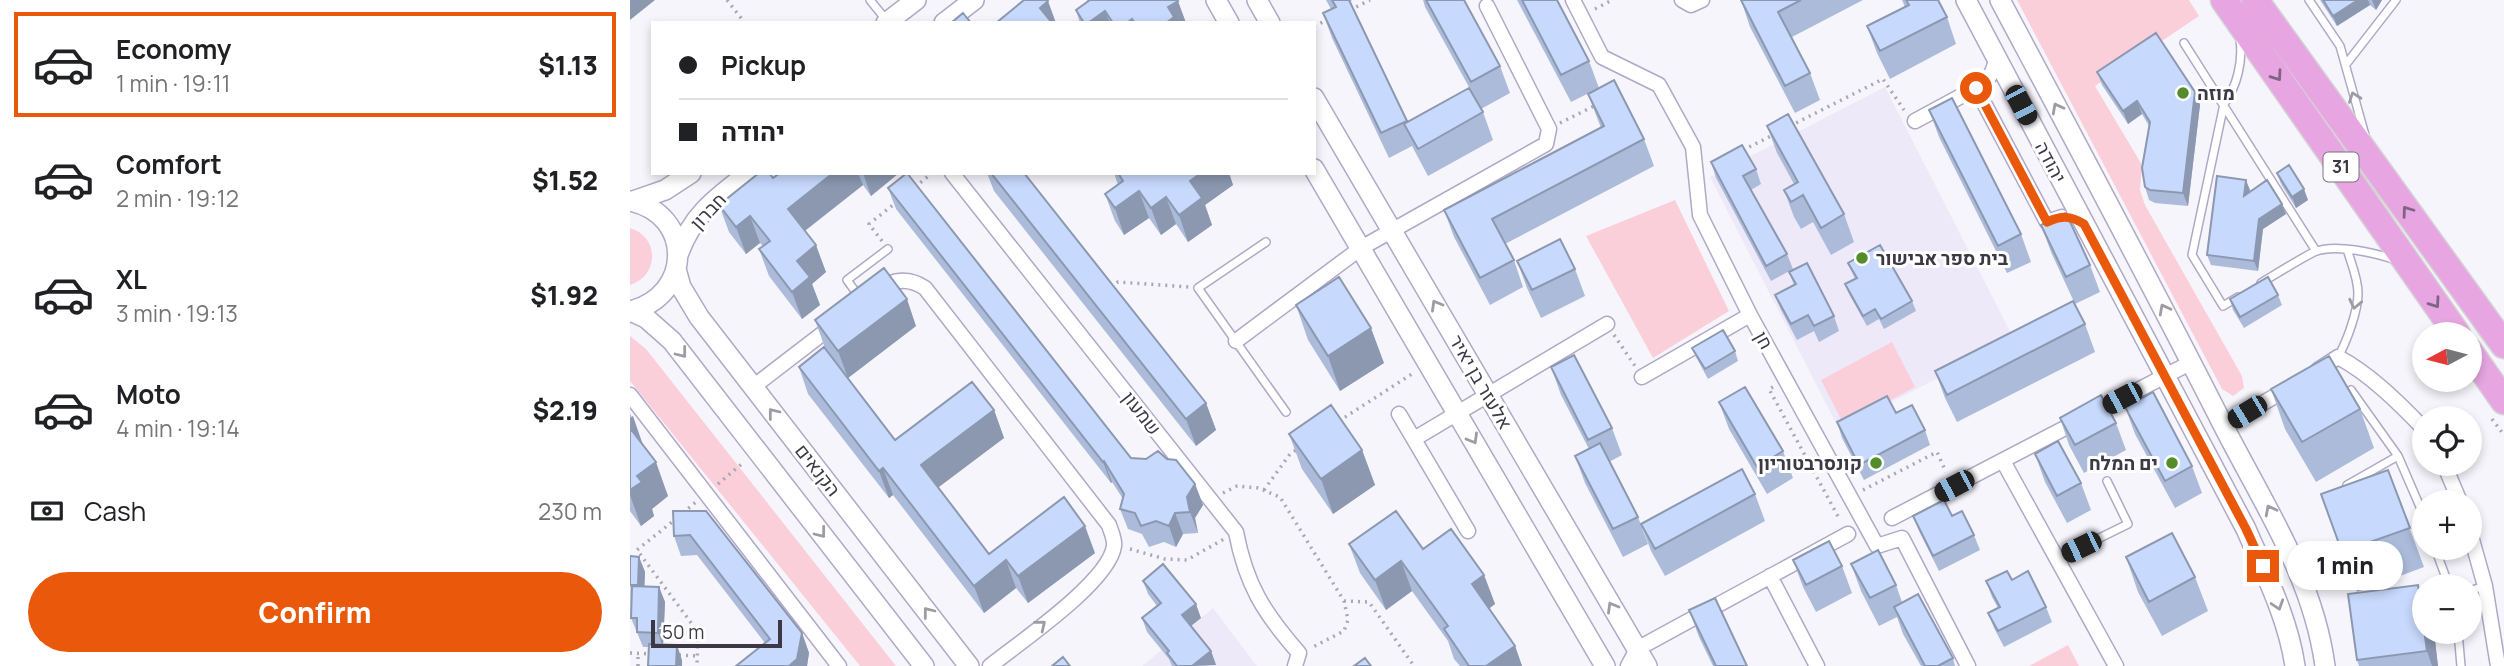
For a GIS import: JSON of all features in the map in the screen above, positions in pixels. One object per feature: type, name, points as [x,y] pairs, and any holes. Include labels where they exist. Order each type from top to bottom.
[{"type":"highway","name":"31","points":[[2255,0],[2504,345]]},
{"type":"highway","name":"31","points":[[2225,2],[2449,322]]},
{"type":"highway","points":[[2482,370],[2504,401]]},
{"type":"street","points":[[888,21],[916,0]]},
{"type":"street","points":[[947,21],[974,0]]},
{"type":"street","points":[[1216,0],[1228,21]]},
{"type":"street","points":[[1257,0],[1269,21]]},
{"type":"street","name":"חן","points":[[1573,0],[1602,57],[1659,85],[1693,147],[1700,215],[1750,315],[1877,546],[1902,538],[1968,666]]},
{"type":"street","points":[[1682,0],[1691,5],[1702,0]]},
{"type":"street","name":"יהודה","points":[[1966,0],[2257,554],[2277,602],[2295,666]]},
{"type":"street","name":"יהודה","points":[[2000,0],[2192,362],[2223,426],[2273,515],[2314,615],[2323,646],[2325,666]]},
{"type":"street","points":[[1236,341],[1361,248],[1546,144],[1549,129],[1487,6]]},
{"type":"street","points":[[1915,121],[1987,81],[1994,71],[1996,57]]},
{"type":"street","points":[[1976,88],[2047,222],[2065,216],[2084,224]]},
{"type":"street","name":"אלעזר בן יאיר","points":[[1316,101],[1488,394],[1632,657],[1647,666]]},
{"type":"street","name":"אלעזר בן יאיר","points":[[1316,172],[1605,666]]},
{"type":"street","name":"חברון","points":[[631,201],[664,190],[688,175]]},
{"type":"street","name":"חברון","points":[[630,311],[654,301],[664,293],[685,236],[701,213],[746,175]]},
{"type":"street","name":"שמעון","points":[[954,175],[1236,532],[1241,559],[1256,596],[1297,659]]},
{"type":"street","name":"הקנאים","points":[[631,201],[647,206],[665,221],[676,241],[677,263],[689,302],[969,666]]},
{"type":"street","points":[[753,387],[888,283],[914,281],[925,288],[1109,525],[1114,545],[1110,560],[1092,584],[990,666]]},
{"type":"street","name":"הקנאים","points":[[630,311],[646,318],[672,341],[924,666]]},
{"type":"street","points":[[1642,377],[1750,315]]},
{"type":"street","points":[[1414,439],[1607,324]]},
{"type":"street","points":[[2223,426],[2338,357],[2353,365],[2412,416]]},
{"type":"street","points":[[1892,518],[2192,362]]},
{"type":"street","points":[[630,396],[839,666]]},
{"type":"street","points":[[1399,415],[1468,531]]},
{"type":"street","points":[[2003,461],[2116,666]]},
{"type":"street","points":[[1632,657],[1770,576],[1848,534]]},
{"type":"street","points":[[2478,560],[2485,586],[2498,666]]},
{"type":"street","points":[[1770,576],[1817,666]]},
{"type":"lane","points":[[870,0],[886,21]]},
{"type":"lane","points":[[2309,0],[2340,46],[2347,63],[2350,85],[2372,163]]},
{"type":"lane","points":[[2347,63],[2396,0]]},
{"type":"lane","points":[[2225,2],[2241,41],[2241,60],[2231,94],[2224,104],[2192,255],[2223,306],[2246,292]]},
{"type":"lane","points":[[2184,43],[2316,251]]},
{"type":"lane","points":[[1266,242],[1198,288],[1286,412]]},
{"type":"lane","points":[[862,302],[847,280],[888,249]]},
{"type":"lane","points":[[2338,357],[2348,337],[2358,295],[2347,249]]},
{"type":"lane","points":[[2258,285],[2316,251],[2347,249],[2377,253],[2409,265]]},
{"type":"lane","points":[[2351,390],[2398,456],[2413,490]]},
{"type":"lane","points":[[2347,485],[2398,456]]},
{"type":"lane","points":[[2057,559],[2128,524],[2107,481]]},
{"type":"lane","points":[[2459,644],[2461,666]]},
{"type":"path","points":[[727,0],[743,21]]},
{"type":"path","points":[[1348,10],[1370,0]]},
{"type":"path","points":[[1316,25],[1336,16]]},
{"type":"path","points":[[1790,127],[1883,79],[1906,114],[1915,121]]},
{"type":"path","points":[[1549,129],[1597,104]]},
{"type":"path","points":[[1743,150],[1778,132]]},
{"type":"path","points":[[909,191],[929,175]]},
{"type":"path","points":[[888,249],[869,223],[901,198]]},
{"type":"path","points":[[1108,290],[1118,282],[1198,288]]},
{"type":"path","points":[[1607,324],[1642,377]]},
{"type":"path","points":[[1330,428],[1428,363]]},
{"type":"path","points":[[1786,380],[1769,389],[1848,534]]},
{"type":"path","points":[[1264,490],[1290,454],[1299,448]]},
{"type":"path","points":[[697,666],[698,632],[637,550],[758,451]]},
{"type":"path","points":[[1850,497],[1937,452],[1954,486]]},
{"type":"path","points":[[1210,499],[1237,486],[1264,490],[1280,497],[1344,601],[1348,620],[1344,631],[1297,659]]},
{"type":"path","points":[[1114,545],[1165,559],[1186,560],[1236,532]]},
{"type":"path","points":[[1344,601],[1369,602],[1414,666]]},
{"type":"path","points":[[630,653],[662,654]]},
{"type":"path","points":[[638,653],[638,666]]},
{"type":"path","points":[[674,655],[697,656]]},
{"type":"shaded area","points":[[2017,0],[2189,0],[2199,16],[2095,86],[2142,165],[2140,190],[2145,205],[2242,376],[2244,388],[2233,396],[2222,389]]},
{"type":"shaded area","name":"בית ספר אבישור","points":[[1885,87],[2014,339],[1839,429],[1710,177]]},
{"type":"shaded area","points":[[1675,200],[1729,311],[1653,358],[1586,236]]},
{"type":"shaded area","points":[[630,228],[647,239],[652,256],[646,274],[630,285]]},
{"type":"shaded area","points":[[630,336],[646,349],[896,666],[860,666],[630,381]]},
{"type":"shaded area","points":[[1892,342],[1915,387],[1844,425],[1821,380]]},
{"type":"shaded area","points":[[1213,608],[1257,666],[1142,666]]},
{"type":"shaded area","points":[[2068,645],[2079,666],[2029,666]]},
{"type":"building","points":[[1024,0],[1048,1],[1040,8],[1050,21],[998,21]]},
{"type":"building","points":[[1090,0],[1178,1],[1168,7],[1174,17],[1169,21],[1112,21],[1105,11],[1091,21],[1083,21],[1076,10]]},
{"type":"building","points":[[1332,0],[1349,0],[1407,121],[1381,133],[1323,13],[1336,7]]},
{"type":"building","points":[[1426,0],[1464,0],[1500,66],[1471,82]]},
{"type":"building","points":[[1522,0],[1557,0],[1589,61],[1561,75]]},
{"type":"building","points":[[1741,0],[1801,0],[1778,12],[1810,73],[1785,86]]},
{"type":"building","points":[[1906,0],[1938,0],[1947,17],[1880,51],[1867,26],[1909,5]]},
{"type":"building","points":[[2323,0],[2358,0],[2333,16]]},
{"type":"building","points":[[963,13],[969,21],[953,21]]},
{"type":"building","points":[[2156,33],[2195,92],[2183,193],[2150,190],[2145,187],[2142,168],[2150,122],[2137,101],[2123,111],[2097,72]]},
{"type":"building","points":[[1614,80],[1644,139],[1492,219],[1514,260],[1480,278],[1444,210],[1604,126],[1588,94]]},
{"type":"building","points":[[1469,88],[1483,112],[1418,149],[1404,124]]},
{"type":"building","points":[[1952,98],[2021,234],[1998,246],[1929,110]]},
{"type":"building","points":[[1788,114],[1844,214],[1821,228],[1803,195],[1791,202],[1784,190],[1798,182],[1767,126]]},
{"type":"building","points":[[1742,145],[1756,169],[1743,176],[1787,254],[1766,266],[1711,162]]},
{"type":"building","points":[[2289,165],[2304,189],[2292,197],[2277,173]]},
{"type":"building","points":[[756,175],[771,175],[773,178],[777,175],[830,175],[788,209],[816,245],[797,261],[810,277],[792,292],[759,249],[770,241],[750,216],[736,227],[719,205]]},
{"type":"building","points":[[904,175],[909,175],[1131,458],[1146,459],[1158,451],[1167,459],[1176,460],[1195,484],[1187,497],[1190,512],[1175,513],[1169,526],[1156,521],[1141,526],[1135,513],[1120,509],[1124,494],[1104,461],[888,188]]},
{"type":"building","points":[[993,175],[1026,175],[1206,403],[1186,419]]},
{"type":"building","points":[[1119,175],[1198,175],[1190,181],[1202,198],[1179,215],[1166,197],[1151,208],[1139,191],[1115,208],[1105,194],[1123,181]]},
{"type":"building","points":[[2217,176],[2246,180],[2244,196],[2267,180],[2282,204],[2259,219],[2254,261],[2207,255]]},
{"type":"building","points":[[2066,213],[2090,265],[2066,277],[2041,225]]},
{"type":"building","points":[[1560,239],[1575,269],[1532,290],[1517,261]]},
{"type":"building","points":[[1880,245],[1912,301],[1881,319],[1875,309],[1863,316],[1845,284],[1857,278],[1848,263]]},
{"type":"building","points":[[1807,263],[1834,316],[1814,326],[1808,315],[1791,324],[1775,295],[1796,284],[1789,272]]},
{"type":"building","points":[[884,268],[907,299],[838,351],[815,320]]},
{"type":"building","points":[[1339,277],[1371,328],[1328,356],[1296,305]]},
{"type":"building","points":[[2268,277],[2278,295],[2240,317],[2230,299]]},
{"type":"building","points":[[2073,301],[2085,324],[1947,395],[1935,371]]},
{"type":"building","points":[[1723,330],[1735,351],[1705,369],[1692,348]]},
{"type":"building","points":[[824,347],[895,440],[972,382],[994,410],[921,465],[989,554],[1064,497],[1085,526],[1018,576],[1006,560],[974,586],[883,468],[879,471],[799,367]]},
{"type":"building","points":[[1574,355],[1612,428],[1588,440],[1551,367]]},
{"type":"building","points":[[2329,356],[2360,409],[2302,442],[2271,389]]},
{"type":"building","points":[[1745,387],[1783,451],[1757,467],[1719,402]]},
{"type":"building","points":[[2153,392],[2192,466],[2165,481],[2125,407]]},
{"type":"building","points":[[2101,395],[2116,423],[2075,445],[2060,418]]},
{"type":"building","name":"קונסרבטוריון","points":[[1887,396],[1896,413],[1912,405],[1925,430],[1859,465],[1837,422]]},
{"type":"building","points":[[1331,405],[1362,450],[1321,479],[1289,434]]},
{"type":"building","points":[[630,428],[656,462],[637,476],[642,482],[630,490]]},
{"type":"building","points":[[2058,441],[2081,483],[2057,496],[2035,454]]},
{"type":"building","points":[[1600,443],[1638,517],[1613,529],[1575,456]]},
{"type":"building","points":[[1742,469],[1755,494],[1655,549],[1641,524]]},
{"type":"building","points":[[2388,470],[2410,528],[2342,552],[2321,494]]},
{"type":"building","points":[[1944,500],[1952,516],[1962,511],[1974,535],[1933,556],[1913,516]]},
{"type":"building","points":[[673,511],[706,511],[802,633],[797,659],[789,666],[736,666],[770,639],[690,535],[674,536]]},
{"type":"building","points":[[1396,511],[1423,549],[1451,529],[1484,575],[1472,584],[1515,646],[1486,666],[1469,666],[1444,629],[1448,626],[1401,561],[1375,580],[1349,544]]},
{"type":"building","points":[[2172,533],[2195,577],[2149,602],[2126,557]]},
{"type":"building","points":[[1829,541],[1842,566],[1806,585],[1793,560]]},
{"type":"building","points":[[1878,550],[1896,585],[1870,598],[1851,564]]},
{"type":"building","points":[[630,556],[639,557],[638,585],[630,585]]},
{"type":"building","points":[[1163,564],[1196,604],[1182,615],[1211,651],[1192,666],[1177,666],[1167,653],[1169,651],[1142,618],[1161,603],[1143,581]]},
{"type":"building","points":[[2007,571],[2012,580],[2028,571],[2046,607],[1998,631],[1988,613],[2000,607],[1986,581]]},
{"type":"building","points":[[632,586],[659,587],[658,633],[637,632],[637,618],[631,618]]},
{"type":"building","points":[[2412,586],[2412,644],[2426,644],[2427,651],[2357,660],[2348,594]]},
{"type":"building","points":[[1918,594],[1953,658],[1938,666],[1925,666],[1894,607]]},
{"type":"building","points":[[1715,598],[1747,666],[1716,666],[1689,610]]},
{"type":"building","points":[[649,644],[677,645],[676,666],[648,666]]},
{"type":"building","points":[[1063,657],[1070,666],[1052,666]]},
{"type":"building","points":[[1365,658],[1371,666],[1354,666]]},
{"type":"place","name":"מוזה","points":[[2183,93]]},
{"type":"place","name":"בית ספר אבישור","points":[[1862,258]]},
{"type":"place","name":"קונסרבטוריון","points":[[1876,463]]},
{"type":"place","name":"ים המלח","points":[[2172,463]]},
{"type":"route","points":[[1976,88],[2047,222],[2065,216],[2084,224],[2263,566]]}]
